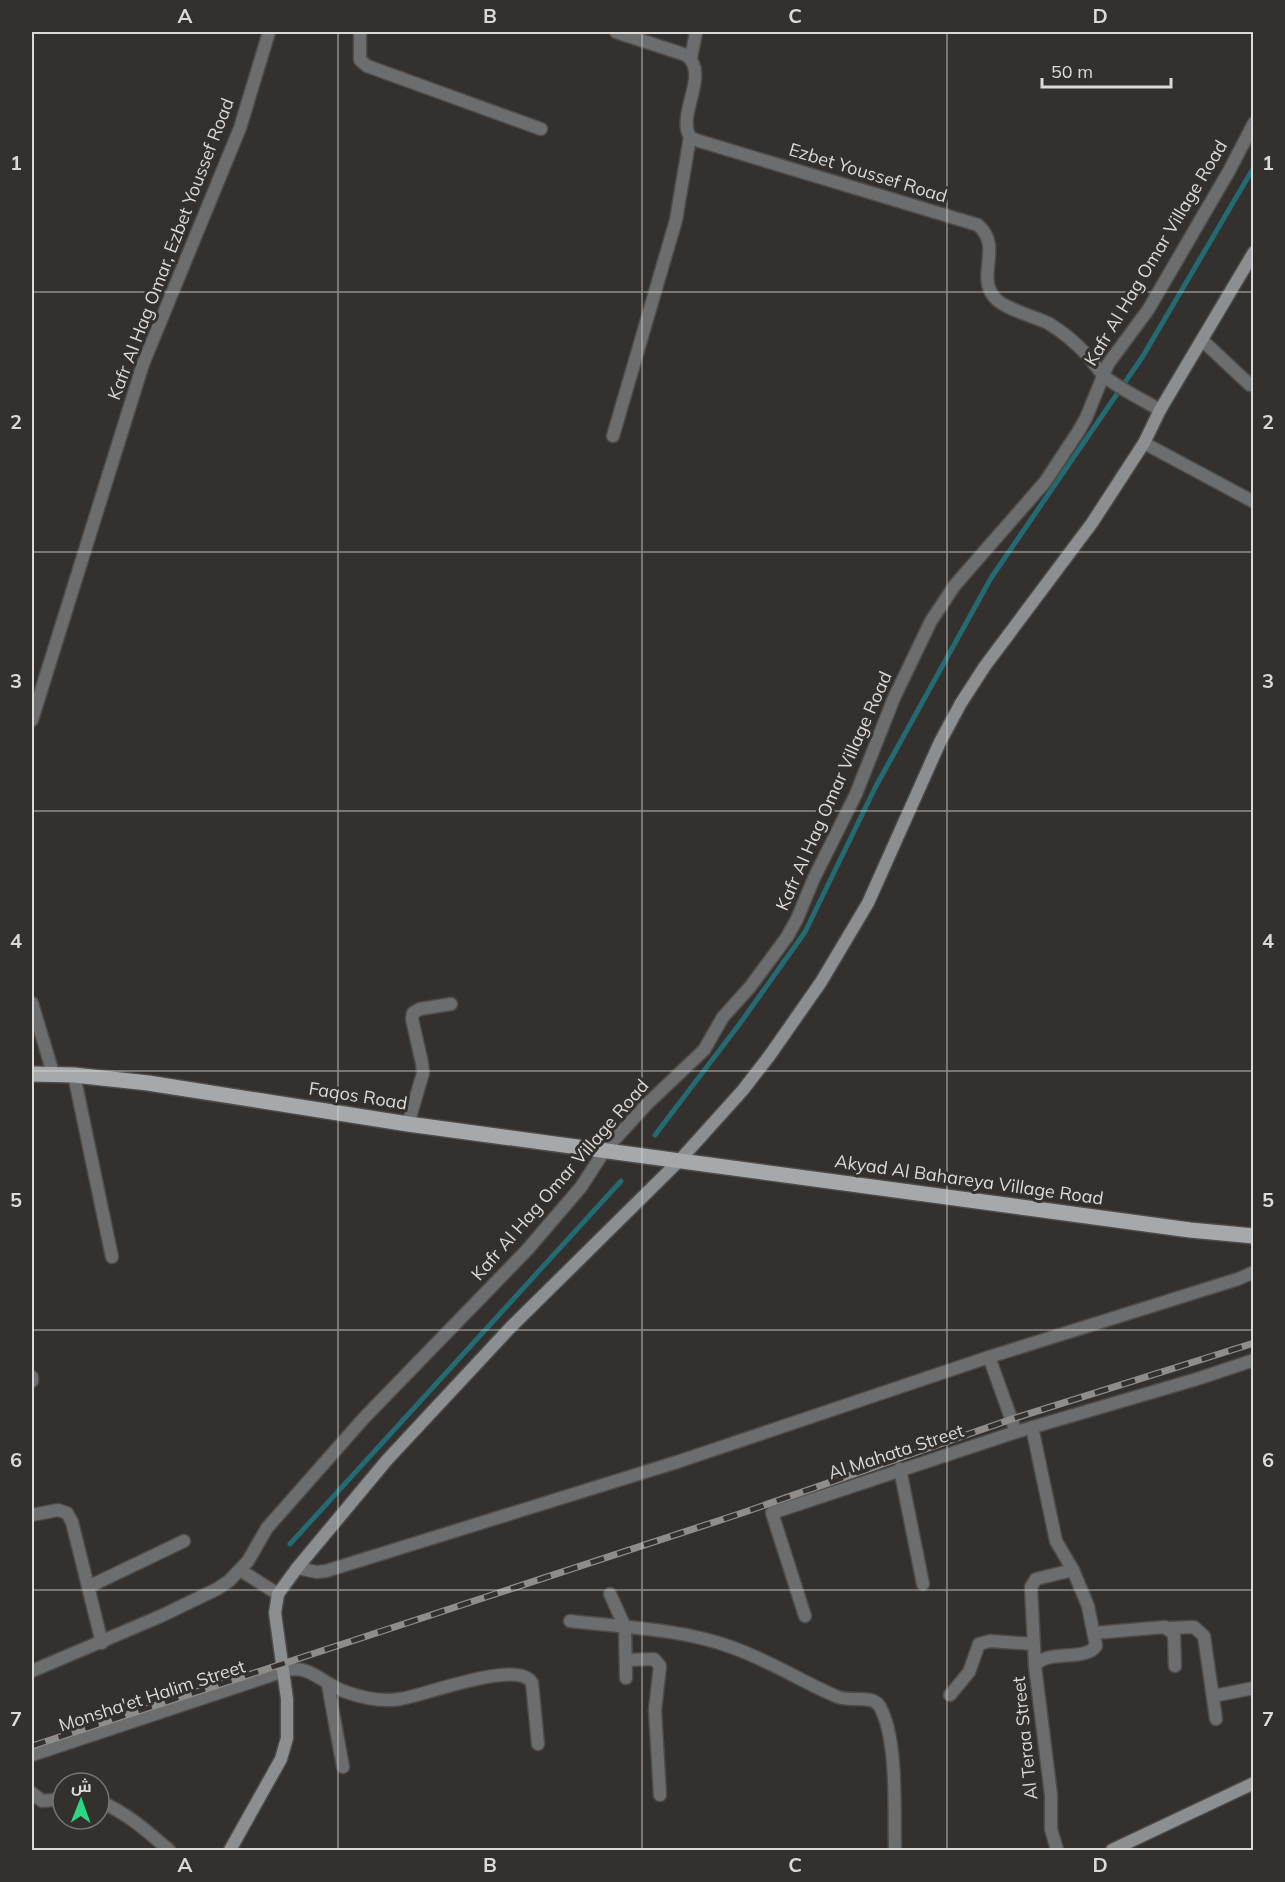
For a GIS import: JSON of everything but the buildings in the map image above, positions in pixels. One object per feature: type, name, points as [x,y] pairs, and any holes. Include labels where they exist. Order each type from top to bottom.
[{"type":"main road","name":"Faqos Road","points":[[32,1074],[53,1073],[148,1083],[408,1124],[679,1161]]},
{"type":"main road","name":"Akyad Al Bahareya Village Road","points":[[679,1161],[1190,1230],[1254,1236]]},
{"type":"street","name":"Kafr Al Hag Omar, Ezbet Youssef Road","points":[[32,720],[143,364],[240,128],[266,32]]},
{"type":"street","points":[[360,32],[360,60],[367,66],[541,129]]},
{"type":"street","points":[[616,32],[691,58]]},
{"type":"street","points":[[612,436],[676,220],[690,137],[687,126],[695,77],[691,58],[696,32]]},
{"type":"street","name":"Kafr Al Hag Omar Village Road","points":[[32,1671],[102,1643],[217,1589],[240,1570],[267,1528],[364,1418],[527,1250],[581,1187],[605,1150],[647,1104],[704,1050],[727,1012],[750,987],[787,937],[855,794],[894,698],[931,621],[955,585],[1045,482],[1086,418],[1106,376],[1108,364],[1148,310],[1229,171],[1254,123]]},
{"type":"street","name":"Ezbet Youssef Road","points":[[690,137],[978,225],[989,238],[987,281],[996,300],[1046,322],[1062,332],[1106,376],[1160,410]]},
{"type":"street","points":[[230,1851],[281,1759],[284,1749],[288,1720],[284,1671],[275,1613],[278,1594],[387,1460],[509,1329],[679,1161],[743,1090],[783,1037],[821,981],[868,903],[940,742],[961,703],[1006,637],[1092,523],[1144,442],[1160,410],[1254,252]]},
{"type":"street","points":[[1202,340],[1250,386]]},
{"type":"street","points":[[1144,442],[1254,502]]},
{"type":"street","points":[[32,1003],[53,1073]]},
{"type":"street","points":[[408,1124],[423,1073],[412,1020],[413,1014],[420,1009],[451,1004]]},
{"type":"street","points":[[74,1075],[112,1257]]},
{"type":"street","points":[[297,1568],[317,1572],[326,1571],[676,1462],[989,1357],[1254,1272]]},
{"type":"street","points":[[989,1357],[1016,1432]]},
{"type":"street","name":"Al Mahata Street","points":[[805,1616],[772,1513],[1016,1432],[1254,1360]]},
{"type":"street","points":[[1032,1428],[1054,1533],[1088,1606],[1094,1634],[1161,1627],[1194,1627],[1204,1636],[1216,1719]]},
{"type":"street","points":[[900,1469],[923,1584]]},
{"type":"street","points":[[32,1515],[58,1510],[67,1513],[72,1522],[102,1643]]},
{"type":"street","points":[[88,1587],[184,1541]]},
{"type":"street","points":[[240,1570],[278,1594]]},
{"type":"street","points":[[1035,1665],[1033,1581],[1073,1570]]},
{"type":"street","points":[[610,1594],[626,1627],[626,1678]]},
{"type":"street","points":[[570,1621],[685,1635],[729,1646],[840,1697],[856,1700],[869,1699],[877,1702],[888,1730],[893,1759],[895,1851]]},
{"type":"street","points":[[1169,1628],[1174,1638],[1175,1666]]},
{"type":"street","name":"Al Teraa Street","points":[[1057,1851],[1051,1829],[1051,1795],[1035,1665],[1041,1659],[1094,1650],[1096,1646],[1094,1634]]},
{"type":"street","points":[[950,1695],[969,1672],[979,1644],[990,1641],[1033,1644]]},
{"type":"street","points":[[626,1660],[654,1659],[660,1666],[655,1710],[660,1796]]},
{"type":"street","points":[[284,1671],[299,1668],[346,1693],[368,1698],[398,1700],[476,1678],[498,1675],[524,1676],[532,1683],[538,1744]]},
{"type":"street","name":"Monsha'et Halim Street","points":[[32,1755],[284,1671]]},
{"type":"street","points":[[328,1684],[343,1767]]},
{"type":"street","points":[[1213,1696],[1254,1688]]},
{"type":"street","points":[[1112,1851],[1254,1783]]},
{"type":"street","points":[[33,1800],[51,1802]]},
{"type":"street","points":[[111,1807],[138,1822],[169,1851]]},
{"type":"waterway","points":[[655,1135],[741,1022],[805,932],[876,786],[991,578],[1143,356],[1254,167]]},
{"type":"waterway","points":[[290,1544],[621,1181]]},
{"type":"railway","points":[[32,1746],[745,1512],[1012,1419],[1254,1343]]}]
